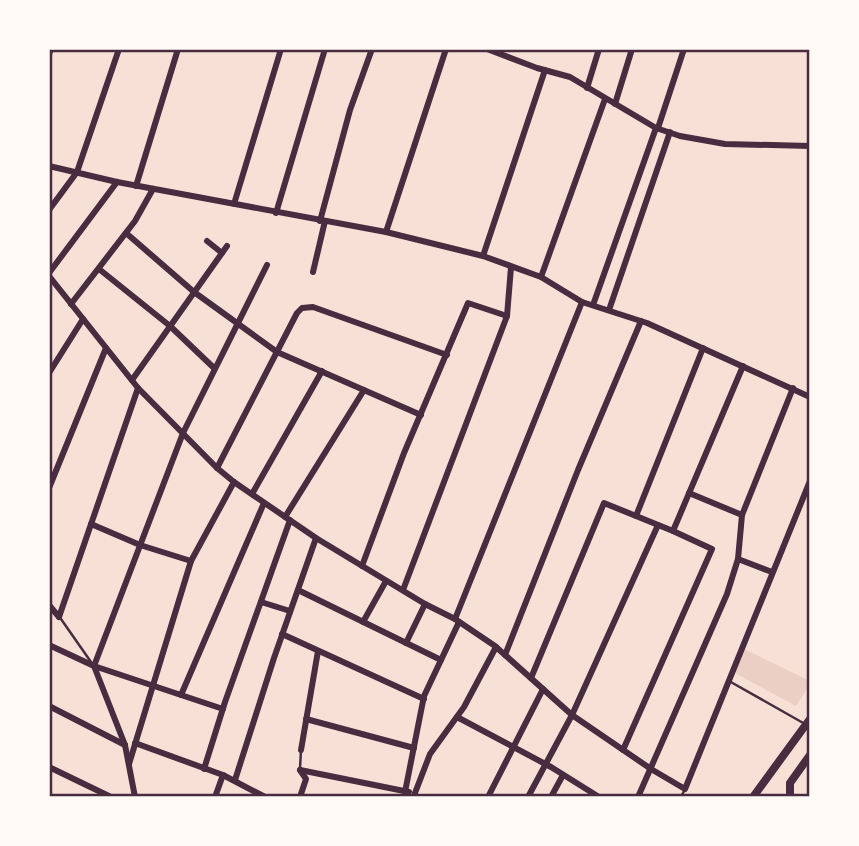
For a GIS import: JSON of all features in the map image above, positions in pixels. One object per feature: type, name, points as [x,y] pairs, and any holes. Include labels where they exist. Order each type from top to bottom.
[{"type":"street","points":[[49,210],[77,172],[119,49]]},
{"type":"street","points":[[136,186],[178,49]]},
{"type":"street","points":[[234,204],[281,49]]},
{"type":"street","points":[[276,213],[325,49]]},
{"type":"street","points":[[313,272],[322,221],[350,110],[372,49]]},
{"type":"street","points":[[386,232],[446,49]]},
{"type":"street","points":[[487,49],[570,77],[657,128],[670,132],[725,144],[810,146]]},
{"type":"street","points":[[510,57],[513,49]]},
{"type":"street","points":[[587,88],[599,49]]},
{"type":"street","points":[[615,104],[632,49]]},
{"type":"street","points":[[593,305],[684,49]]},
{"type":"street","points":[[483,256],[545,70]]},
{"type":"street","points":[[541,277],[605,99]]},
{"type":"street","points":[[609,310],[670,132]]},
{"type":"street","points":[[49,166],[136,186],[386,232],[483,256],[541,277],[582,302],[641,321],[810,397]]},
{"type":"street","points":[[117,182],[49,275],[138,388],[234,482],[316,538],[425,604],[457,620],[496,647],[572,715],[685,789],[810,481]]},
{"type":"street","points":[[71,304],[126,233],[153,189]]},
{"type":"street","points":[[126,233],[194,292],[277,352],[421,415]]},
{"type":"street","points":[[207,241],[222,253]]},
{"type":"street","points":[[132,380],[227,246]]},
{"type":"street","points":[[135,797],[125,745],[94,666],[183,433],[267,265]]},
{"type":"street","points":[[403,590],[507,316],[511,267]]},
{"type":"street","points":[[99,269],[170,326],[214,368]]},
{"type":"street","points":[[405,792],[424,699],[582,302]]},
{"type":"street","points":[[362,566],[468,303],[507,316]]},
{"type":"street","points":[[217,468],[296,313],[304,307],[313,307],[447,355]]},
{"type":"street","points":[[49,373],[83,319]]},
{"type":"street","points":[[505,655],[578,470],[641,321]]},
{"type":"street","points":[[49,488],[106,348]]},
{"type":"street","points":[[636,516],[703,348]]},
{"type":"street","points":[[673,531],[743,366]]},
{"type":"street","points":[[252,494],[321,372]]},
{"type":"street","points":[[59,617],[138,388]]},
{"type":"street","points":[[638,797],[727,594],[738,559],[742,514],[793,388]]},
{"type":"street","points":[[204,769],[287,519],[364,390]]},
{"type":"street","points":[[128,768],[191,561],[234,482]]},
{"type":"street","points":[[689,493],[742,514]]},
{"type":"street","points":[[181,695],[264,503]]},
{"type":"street","points":[[531,678],[604,503],[658,524],[712,550],[623,750]]},
{"type":"street","points":[[91,524],[140,545],[191,561]]},
{"type":"street","points":[[528,797],[572,715],[658,524]]},
{"type":"street","points":[[235,780],[316,538]]},
{"type":"street","points":[[738,559],[772,572]]},
{"type":"street","points":[[363,622],[386,581]]},
{"type":"street","points":[[298,590],[441,660]]},
{"type":"street","points":[[261,602],[290,611]]},
{"type":"street","points":[[406,643],[425,604]]},
{"type":"street","points":[[49,605],[59,617]]},
{"type":"street","points":[[282,634],[424,699]]},
{"type":"street","points":[[49,645],[94,666],[223,709]]},
{"type":"street","points":[[300,770],[415,795],[430,754],[457,717],[496,647]]},
{"type":"street","points":[[301,750],[318,651]]},
{"type":"street","points":[[488,797],[543,689]]},
{"type":"street","points":[[49,706],[125,745]]},
{"type":"street","points":[[457,717],[597,796]]},
{"type":"street","points":[[306,719],[414,748]]},
{"type":"street","points":[[753,797],[808,722]]},
{"type":"street","points":[[135,743],[223,775],[235,780],[252,794],[265,797]]},
{"type":"street","points":[[790,797],[790,783],[810,755]]},
{"type":"street","points":[[49,767],[111,797]]},
{"type":"street","points":[[300,770],[306,779],[300,797]]},
{"type":"street","points":[[215,797],[223,775]]},
{"type":"street","points":[[551,797],[563,775]]},
{"type":"lane","points":[[59,617],[94,666]]},
{"type":"lane","points":[[727,680],[808,722]]},
{"type":"lane","points":[[300,770],[301,750]]},
{"type":"lane","points":[[681,797],[685,789]]},
{"type":"shaded area","points":[[742,648],[810,681],[796,706],[733,672]]}]
